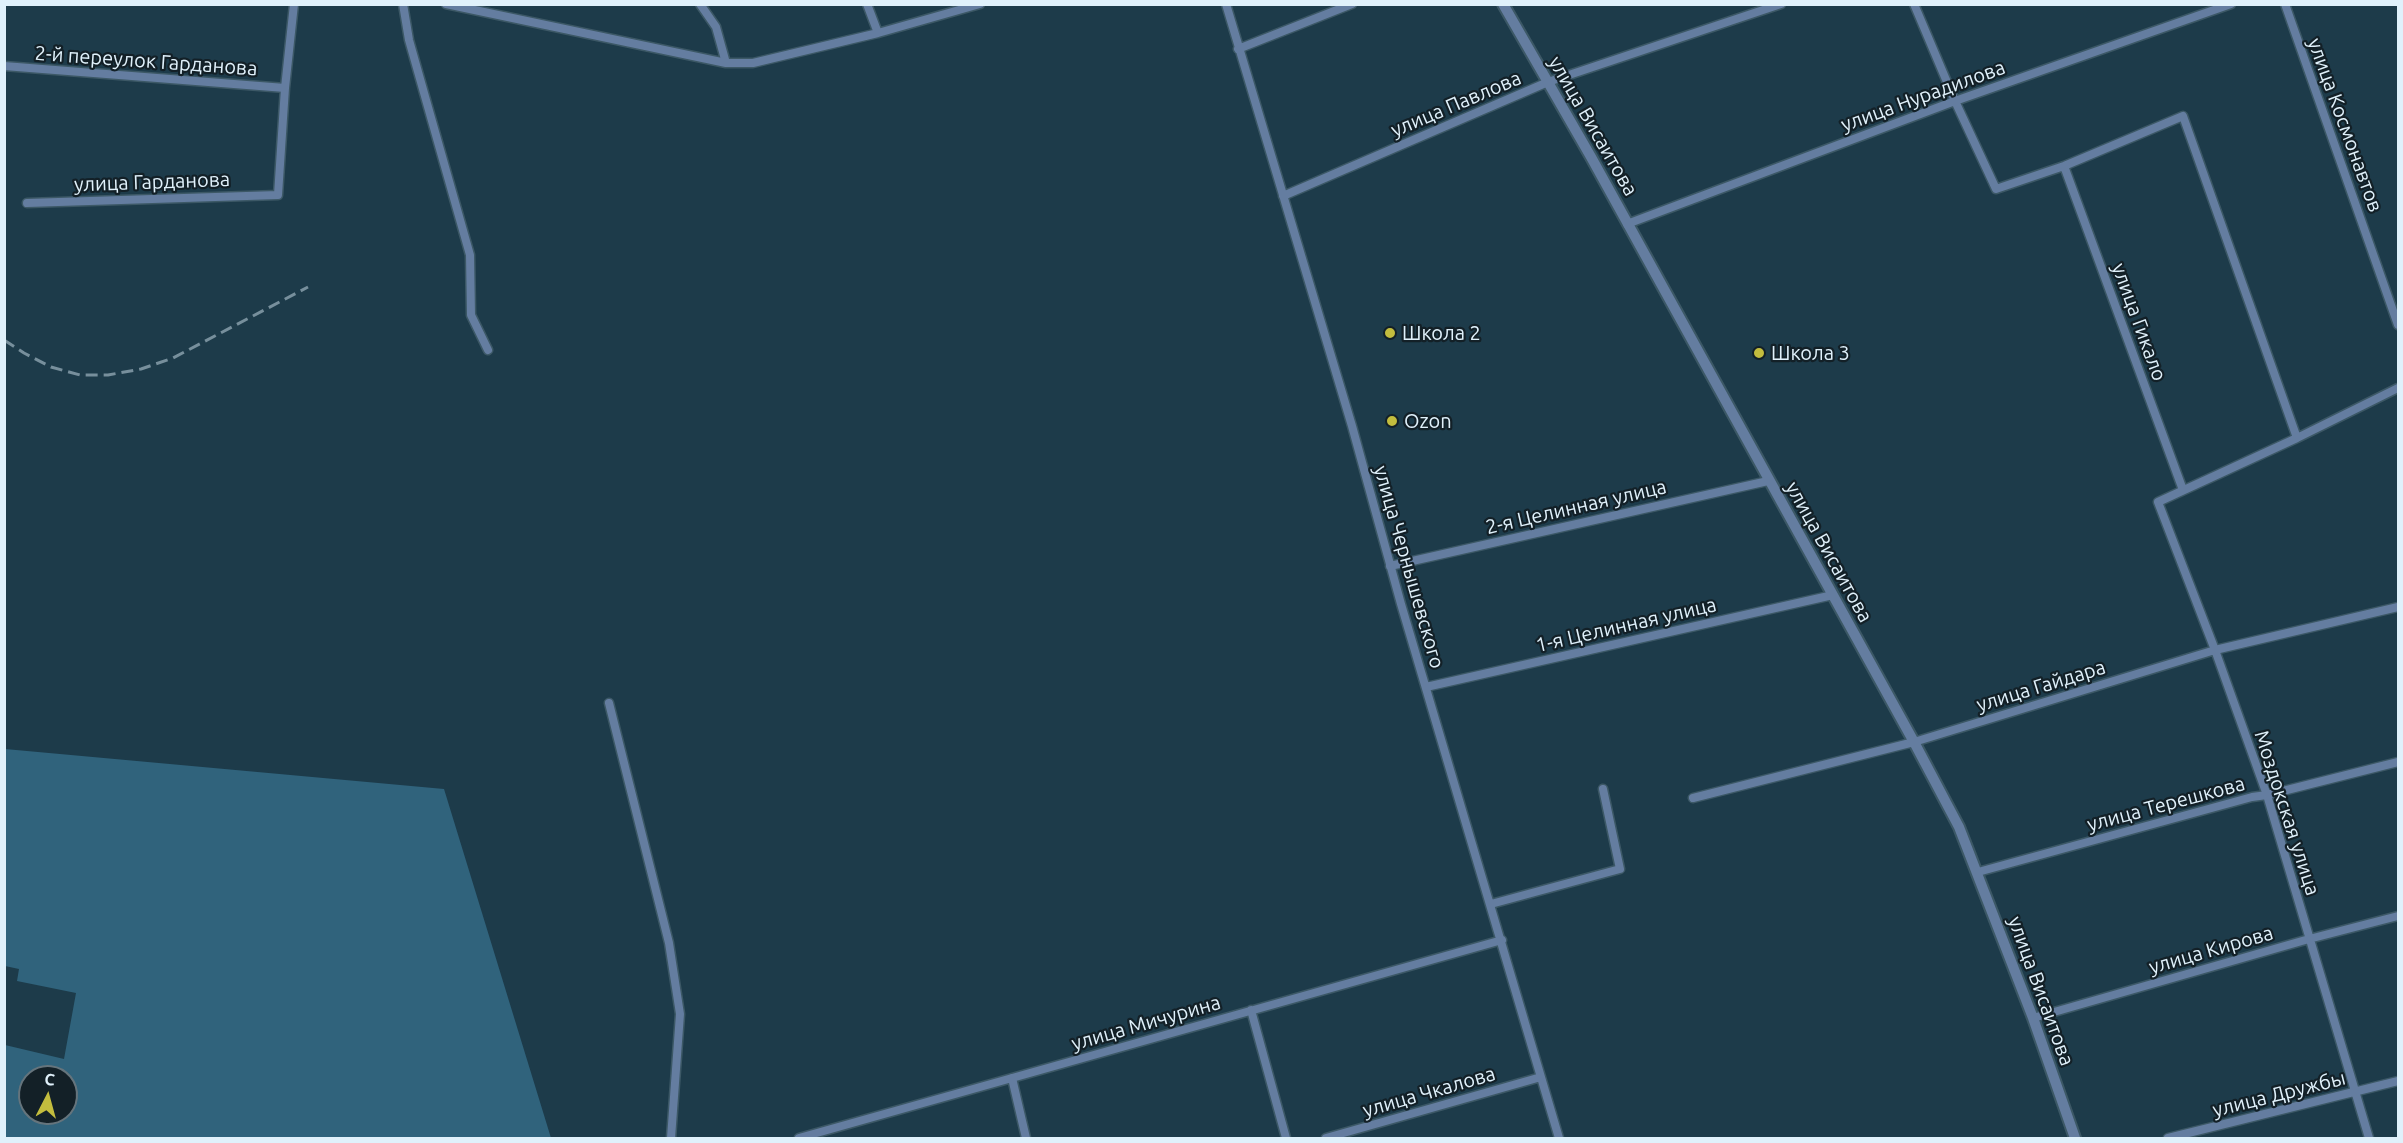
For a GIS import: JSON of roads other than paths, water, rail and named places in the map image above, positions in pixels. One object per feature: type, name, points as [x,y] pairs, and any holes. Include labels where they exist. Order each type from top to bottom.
[{"type":"street","points":[[285,88],[294,4]]},
{"type":"street","points":[[403,4],[409,40],[470,255],[471,315],[488,350]]},
{"type":"street","points":[[446,4],[482,8],[726,63],[753,63],[878,33],[980,4]]},
{"type":"street","points":[[700,4],[716,27],[726,63]]},
{"type":"street","points":[[867,4],[878,33]]},
{"type":"street","name":"улица Чернышевского","points":[[1226,4],[1352,426],[1390,566],[1559,1138]]},
{"type":"street","points":[[1238,49],[1352,4]]},
{"type":"street","name":"улица Висаитова","points":[[1503,4],[1628,224],[1959,827],[2033,1018],[2075,1138]]},
{"type":"street","name":"улица Павлова","points":[[1282,196],[1548,82],[1781,4]]},
{"type":"street","points":[[1914,4],[1955,101],[1996,189],[2064,166],[2183,116],[2297,438]]},
{"type":"street","name":"улица Нурадилова","points":[[1628,224],[1955,101],[2231,4]]},
{"type":"street","name":"улица Космонавтов","points":[[2285,4],[2398,325]]},
{"type":"street","name":"2-й переулок Гарданова","points":[[4,66],[285,88]]},
{"type":"street","name":"улица Гарданова","points":[[27,203],[278,195],[285,88]]},
{"type":"street","name":"улица Гикало","points":[[2064,166],[2183,490]]},
{"type":"street","points":[[2183,490],[2297,438],[2398,388]]},
{"type":"street","name":"2-я Целинная улица","points":[[1390,566],[1768,481]]},
{"type":"street","name":"Моздокская улица","points":[[2183,490],[2158,502],[2215,650],[2267,795],[2369,1138]]},
{"type":"street","name":"1-я Целинная улица","points":[[1426,687],[1833,596]]},
{"type":"street","name":"улица Гайдара","points":[[1693,798],[1914,742],[2215,650],[2398,608]]},
{"type":"street","points":[[609,704],[669,943],[680,1014],[671,1138]]},
{"type":"street","name":"улица Терешкова","points":[[1977,872],[2252,797],[2398,762]]},
{"type":"street","points":[[1491,904],[1620,868],[1604,789]]},
{"type":"street","name":"улица Кирова","points":[[2033,1018],[2309,939],[2398,916]]},
{"type":"street","name":"улица Мичурина","points":[[799,1138],[1502,940]]},
{"type":"street","points":[[1251,1010],[1286,1138]]},
{"type":"street","name":"улица Чкалова","points":[[1326,1138],[1541,1077]]},
{"type":"street","points":[[1012,1078],[1026,1138]]},
{"type":"street","name":"улица Дружбы","points":[[2168,1138],[2398,1081]]},
{"type":"railway","points":[[4,340],[51,367],[80,375],[108,375],[141,369],[173,358],[308,287]]},
{"type":"place","name":"Школа 2","points":[[1390,333]]},
{"type":"place","name":"Школа 3","points":[[1759,353]]},
{"type":"place","name":"Ozon","points":[[1392,421]]}]
